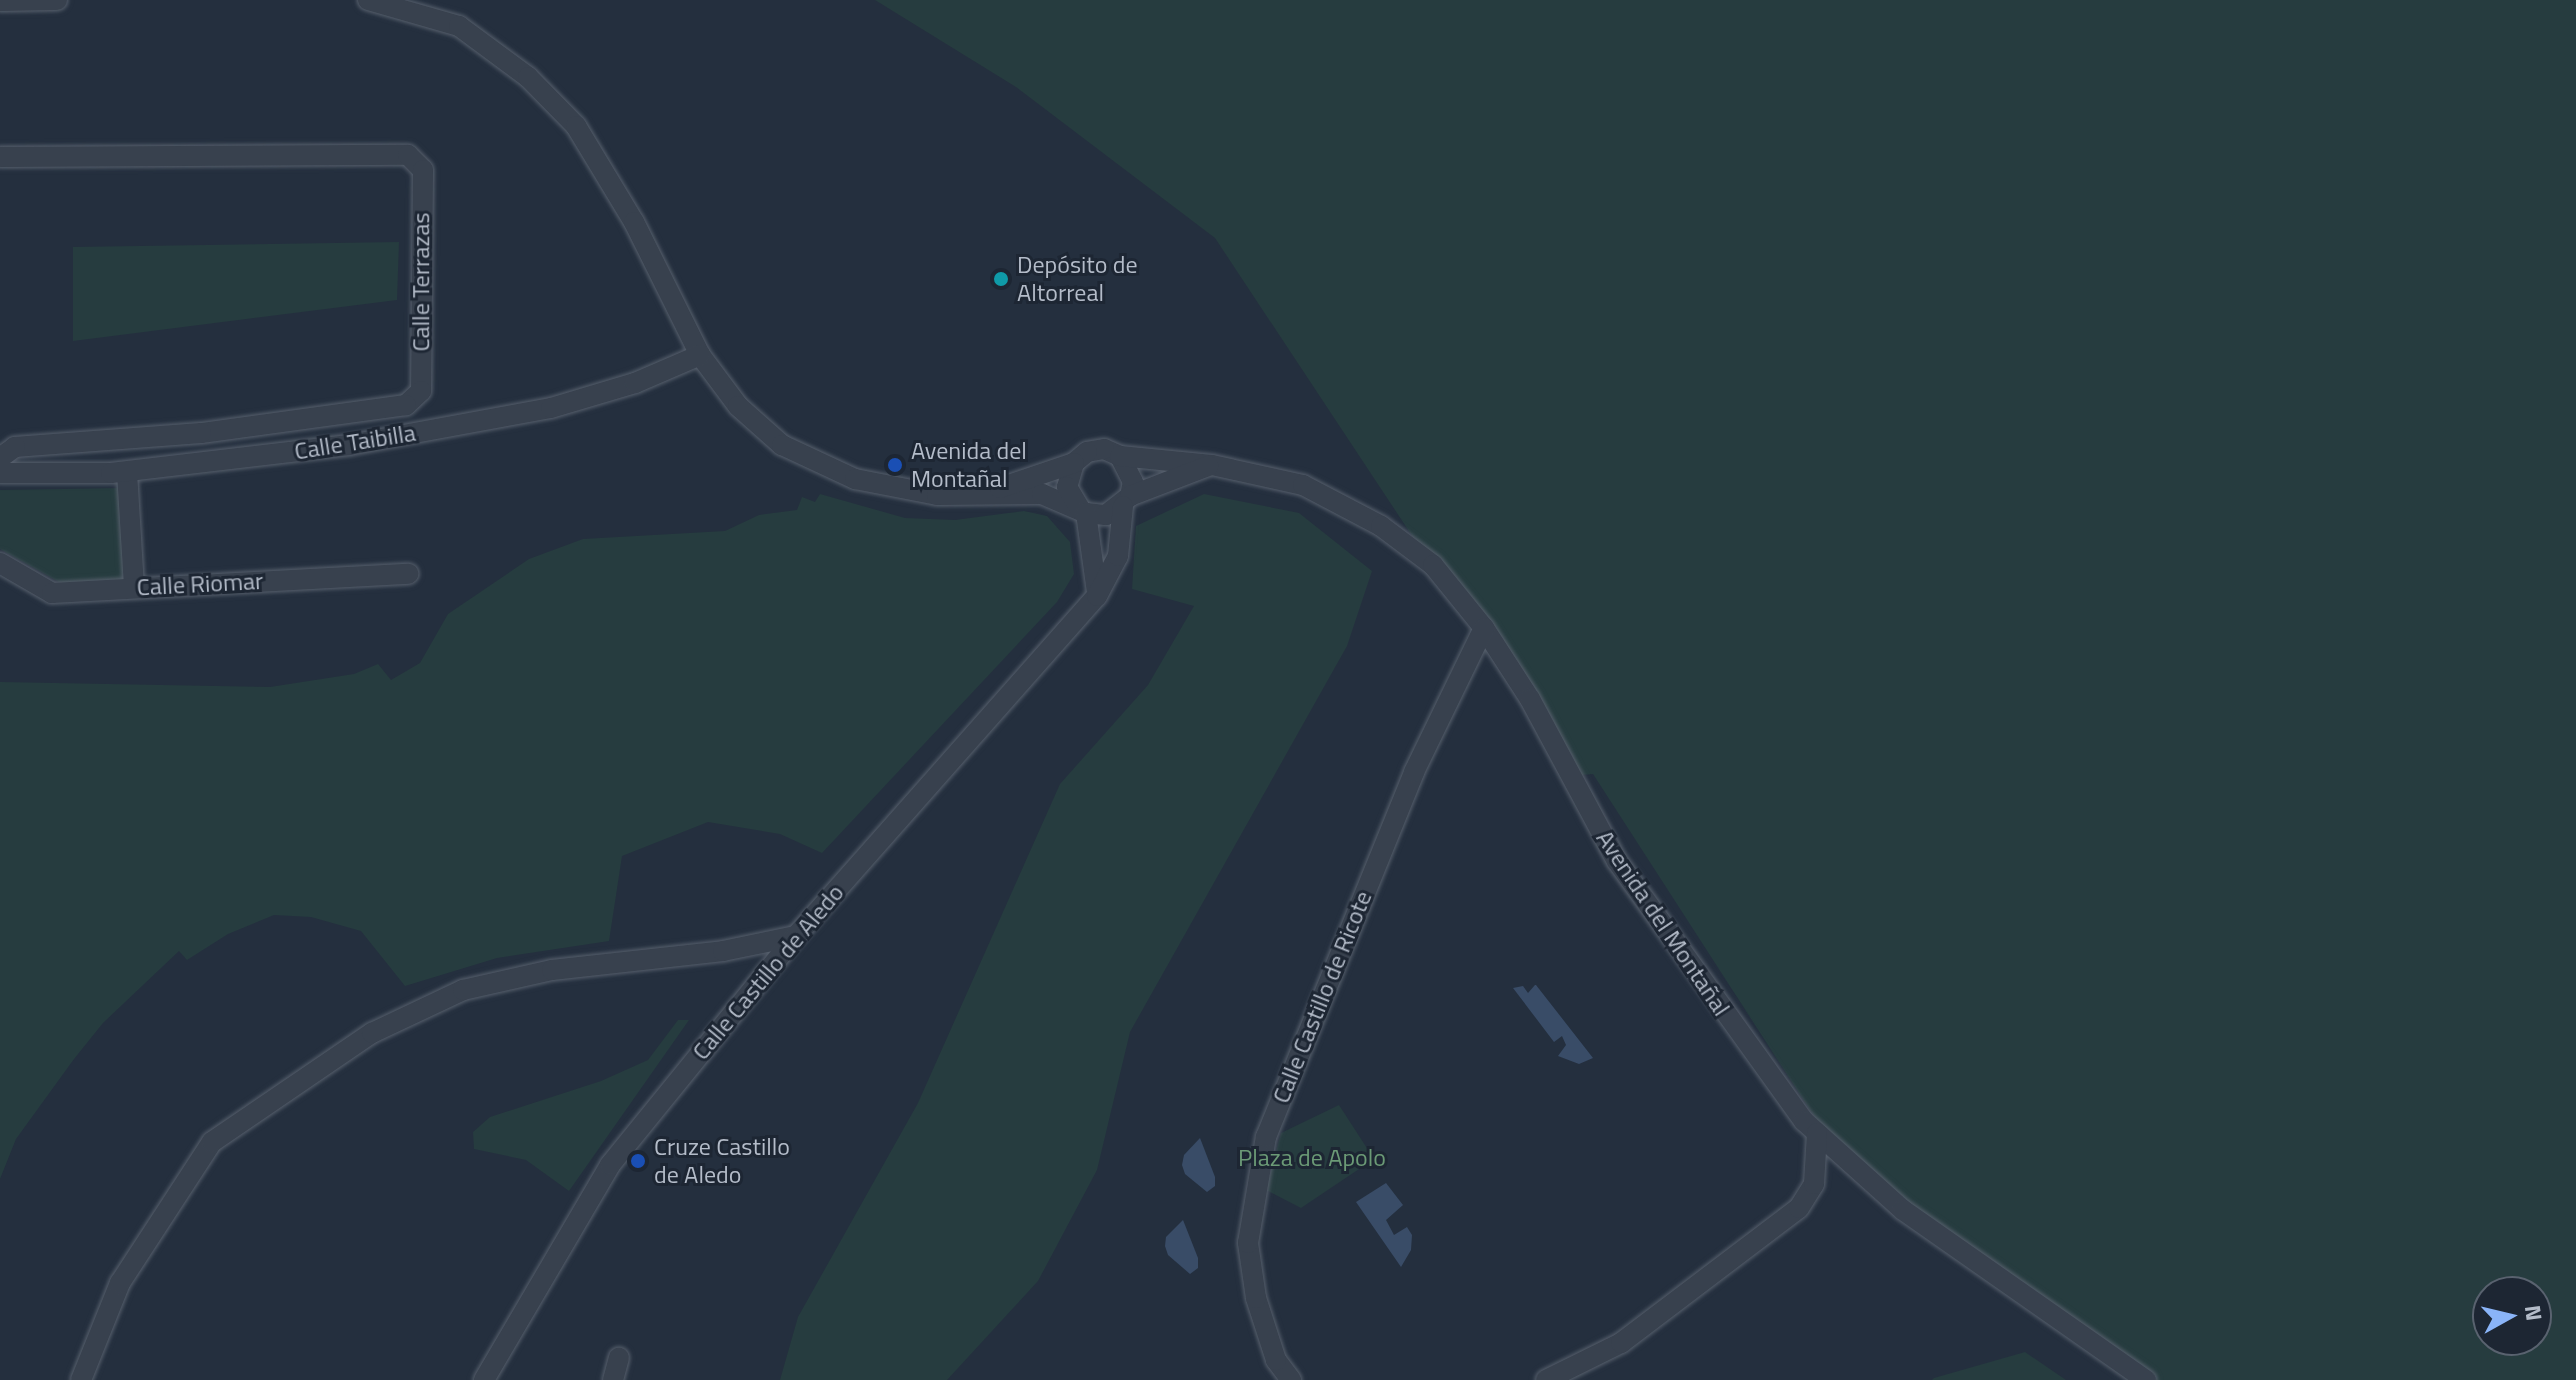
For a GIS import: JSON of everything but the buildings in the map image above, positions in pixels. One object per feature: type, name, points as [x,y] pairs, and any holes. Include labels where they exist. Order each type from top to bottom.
[{"type":"street","points":[[0,1],[57,0]]},
{"type":"street","points":[[368,0],[459,26],[528,77],[576,126],[634,222],[700,355],[738,406],[794,451],[869,481],[937,495],[992,491],[1042,494],[1083,511],[1106,515],[1127,501],[1212,465]]},
{"type":"street","name":"Calle Terrazas","points":[[0,157],[408,155],[423,170],[421,391],[406,405],[201,433],[5,449]]},
{"type":"street","name":"Calle Taibilla","points":[[0,473],[127,472],[349,445],[551,408],[635,383],[700,355]]},
{"type":"street","points":[[992,491],[1074,463],[1087,452],[1104,449],[1120,456],[1130,467],[1127,501]]},
{"type":"street","name":"Avenida del Montañal","points":[[1120,456],[1212,465],[1303,485],[1381,526],[1433,565],[1484,628],[1530,699],[1617,861],[1744,1042],[1817,1133],[1903,1210],[2146,1380]]},
{"type":"street","points":[[1074,463],[1067,487],[1083,511],[1097,596]]},
{"type":"street","points":[[127,472],[134,587]]},
{"type":"street","name":"Calle Castillo de Aledo","points":[[484,1380],[610,1165],[796,936],[1097,596],[1118,556],[1127,501]]},
{"type":"street","name":"Calle Riomar","points":[[0,563],[52,593],[408,574]]},
{"type":"street","name":"Calle Castillo de Ricote","points":[[1291,1380],[1276,1360],[1256,1298],[1248,1243],[1266,1137],[1414,772],[1484,628]]},
{"type":"street","points":[[81,1380],[120,1283],[212,1142],[372,1033],[463,990],[552,970],[723,951],[796,936]]},
{"type":"street","points":[[1546,1380],[1621,1343],[1799,1208],[1814,1184],[1817,1133]]},
{"type":"street","points":[[613,1380],[619,1358]]},
{"type":"green space","points":[[875,0],[2576,0],[2576,1380],[2146,1380],[1848,1169],[1593,774],[1571,776],[1215,238],[1016,87]]},
{"type":"green space","points":[[399,242],[397,300],[73,341],[73,247]]},
{"type":"green space","points":[[124,488],[128,583],[61,583],[0,549],[0,490]]},
{"type":"green space","points":[[820,494],[905,518],[955,520],[1024,511],[1047,516],[1070,542],[1074,574],[1057,602],[822,853],[780,834],[708,822],[622,856],[609,941],[497,958],[405,986],[361,931],[311,917],[274,915],[228,934],[187,960],[179,951],[103,1023],[74,1059],[16,1139],[0,1179],[0,682],[270,687],[354,674],[378,664],[391,680],[420,663],[448,614],[529,559],[583,539],[725,531],[759,515],[797,510],[802,497],[815,502]]},
{"type":"green space","points":[[1204,494],[1299,513],[1372,571],[1347,646],[1130,1032],[1097,1170],[1038,1281],[947,1380],[780,1380],[798,1317],[918,1103],[1060,784],[1148,685],[1194,606],[1132,589],[1136,526]]},
{"type":"green space","points":[[678,1020],[689,1020],[569,1191],[526,1160],[474,1149],[473,1132],[490,1117],[601,1081],[648,1060]]},
{"type":"green space","name":"Plaza de Apolo","points":[[1339,1105],[1374,1159],[1301,1208],[1266,1190],[1281,1133]]},
{"type":"green space","points":[[2025,1352],[2066,1380],[1932,1380],[1934,1378]]},
{"type":"water","points":[[1535,985],[1593,1058],[1579,1064],[1558,1056],[1566,1045],[1562,1036],[1554,1042],[1513,988],[1523,986],[1528,993]]},
{"type":"water","points":[[1200,1138],[1215,1177],[1215,1186],[1207,1192],[1185,1174],[1182,1165],[1184,1155]]},
{"type":"water","points":[[1386,1183],[1403,1205],[1386,1220],[1394,1235],[1407,1227],[1412,1235],[1411,1250],[1401,1267],[1356,1202]]},
{"type":"water","points":[[1183,1220],[1198,1258],[1198,1268],[1190,1274],[1168,1255],[1165,1246],[1166,1237]]},
{"type":"place","name":"Depósito de Altorreal","points":[[1001,279]]},
{"type":"place","name":"Avenida del Montañal","points":[[895,465]]},
{"type":"place","name":"Cruze Castillo de Aledo","points":[[638,1161]]}]
